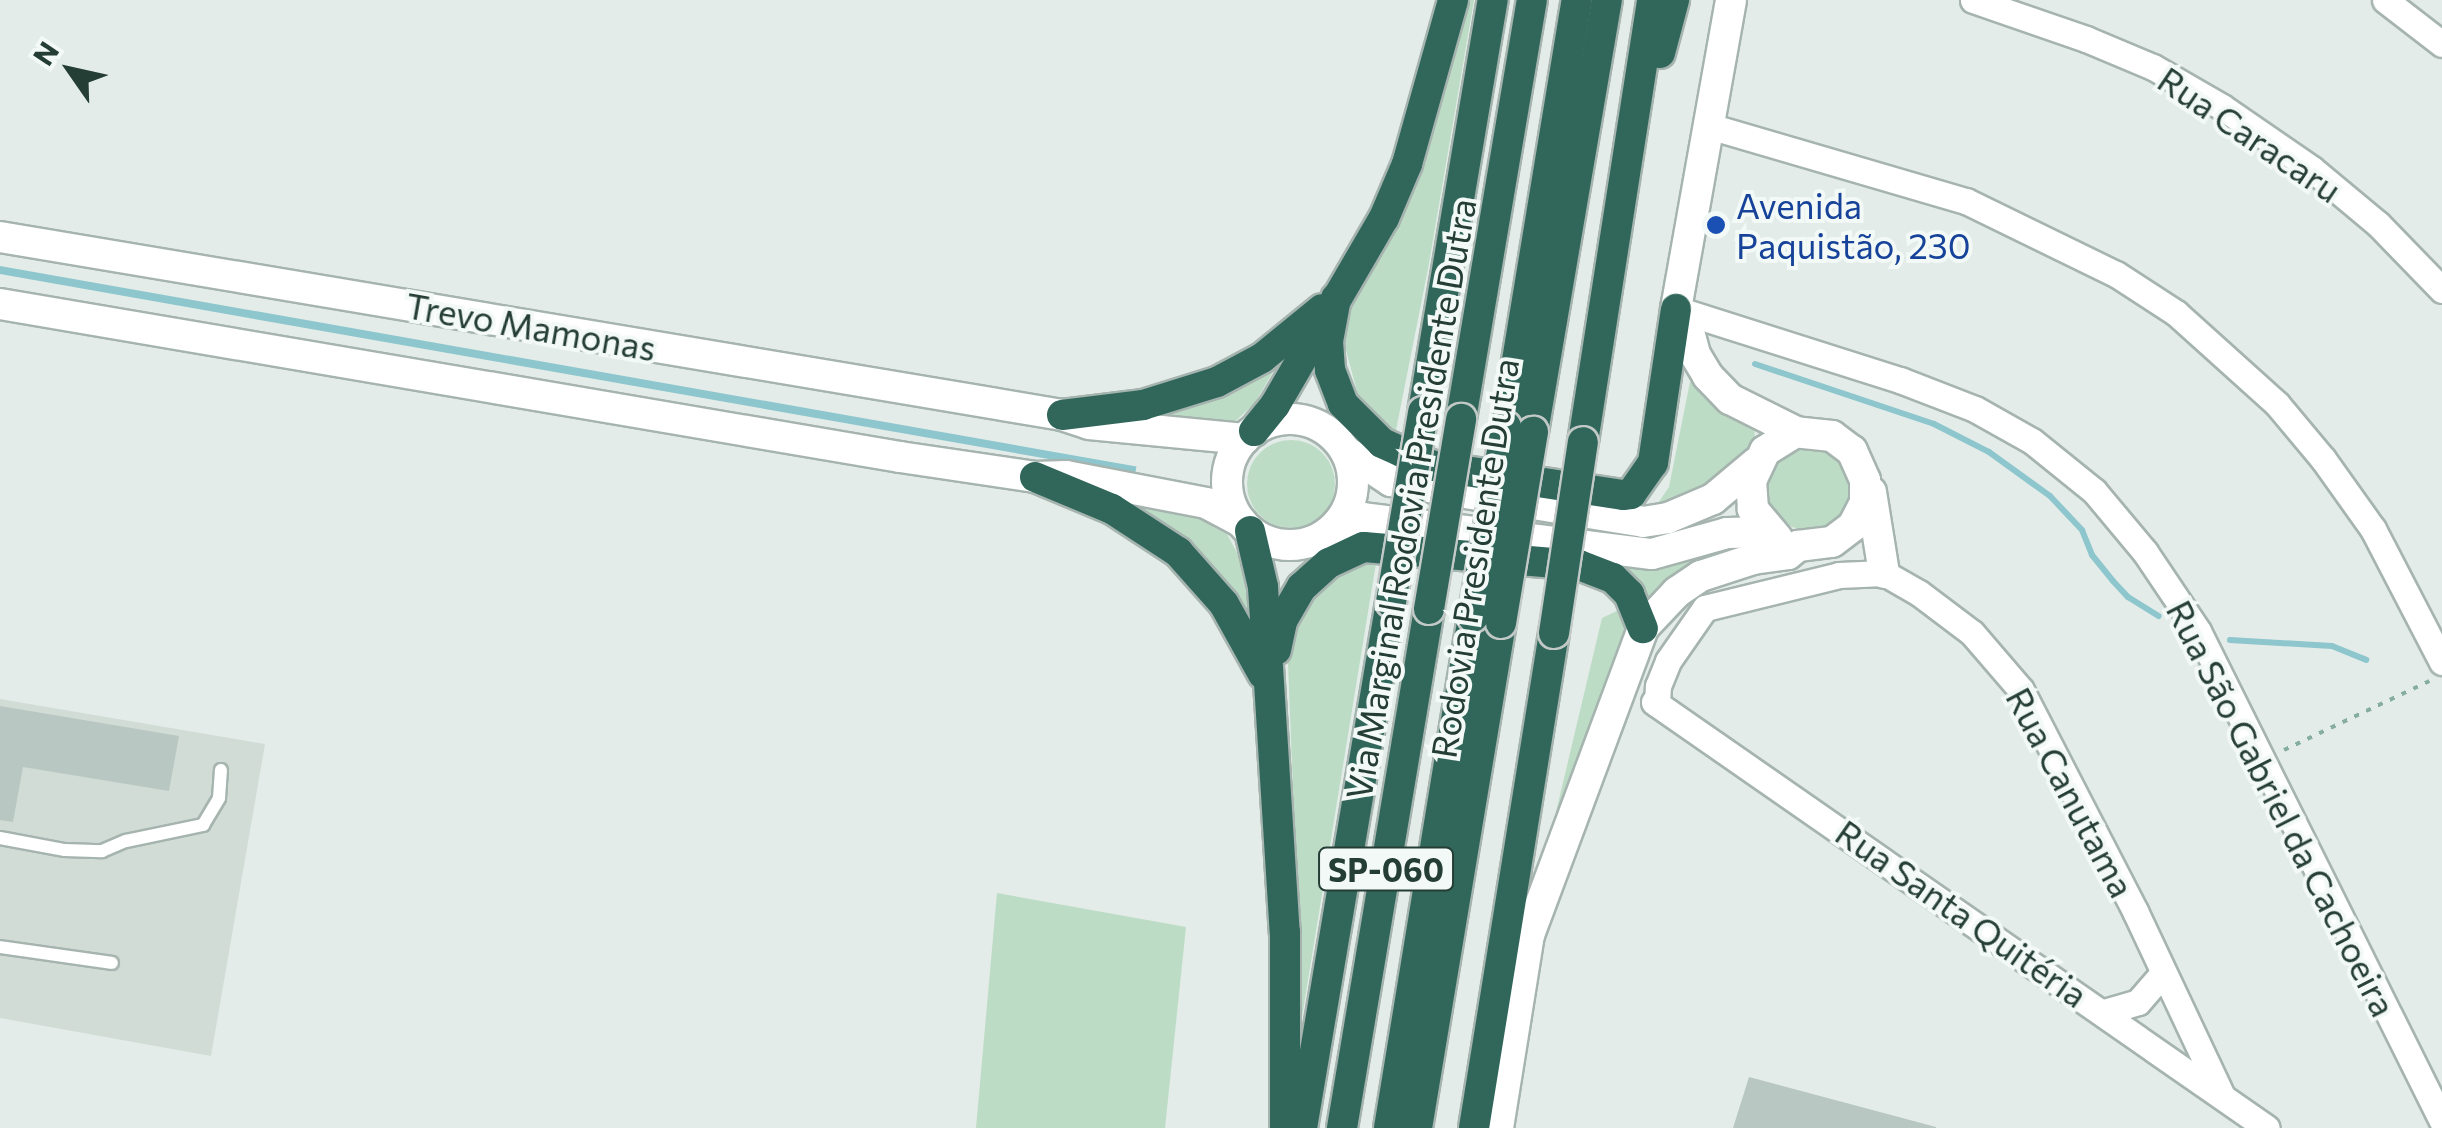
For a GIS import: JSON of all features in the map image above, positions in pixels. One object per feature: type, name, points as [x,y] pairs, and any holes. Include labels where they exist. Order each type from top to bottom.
[{"type":"highway","points":[[1249,435],[1275,405],[1384,218],[1407,164],[1453,0]]},
{"type":"highway","points":[[1302,1128],[1493,0]]},
{"type":"highway","name":"Via Marginal Rodovia Presidente Dutra","points":[[1342,1128],[1532,0]]},
{"type":"highway","name":"Rodovia Presidente Dutra","points":[[1389,1128],[1487,620],[1519,430],[1577,0]]},
{"type":"highway","name":"Rodovia Presidente Dutra","points":[[1519,430],[1607,0]]},
{"type":"highway","points":[[1474,1128],[1652,0]]},
{"type":"highway","points":[[1627,146],[1674,0]]},
{"type":"highway","points":[[1336,298],[1328,341],[1330,370],[1353,418],[1382,443],[1434,466],[1623,495],[1631,494],[1653,463],[1676,309]]},
{"type":"highway","points":[[1062,416],[1143,405],[1217,382],[1262,358],[1336,298]]},
{"type":"highway","points":[[1035,477],[1112,509],[1178,552],[1224,604],[1270,690]]},
{"type":"highway","points":[[1245,526],[1262,578],[1270,690],[1285,932],[1285,1128]]},
{"type":"highway","points":[[1270,690],[1276,643],[1290,604],[1313,575],[1364,547],[1580,566],[1613,578],[1638,606],[1643,628]]},
{"type":"highway","name":"Rodovia Presidente Dutra","points":[[1417,1128],[1487,620]]},
{"type":"main road","points":[[1731,0],[1676,309],[1687,324],[1695,354],[1715,385],[1747,410],[1796,432],[1822,432],[1842,442],[1858,459],[1874,498],[1874,526],[1884,573]]},
{"type":"main road","name":"Trevo Mamonas","points":[[0,237],[1062,416],[1089,424],[1157,434],[1249,435]]},
{"type":"main road","name":"Trevo Mamonas","points":[[0,304],[1035,477],[1066,476],[1206,502],[1245,526]]},
{"type":"main road","points":[[1796,432],[1770,446],[1756,464],[1713,499],[1668,518],[1644,522],[1391,480],[1346,452],[1324,428],[1310,422],[1277,420],[1249,435],[1231,460],[1227,486],[1245,526],[1287,546],[1314,541],[1334,528],[1362,518],[1652,554],[1726,534],[1769,532],[1798,546]]},
{"type":"main road","points":[[1334,528],[1351,501],[1354,484],[1346,452]]},
{"type":"main road","points":[[1756,464],[1750,495],[1769,532]]},
{"type":"main road","points":[[1498,1128],[1529,935],[1643,628],[1689,582],[1732,565],[1788,554],[1798,546],[1832,542],[1853,526],[1865,502],[1865,480]]},
{"type":"street","name":"Rua Caracaru","points":[[1973,0],[2119,53],[2222,107],[2312,169],[2378,224],[2442,290]]},
{"type":"street","points":[[2385,0],[2442,44]]},
{"type":"street","points":[[1709,126],[1966,201],[2116,274],[2176,313],[2277,404],[2324,459],[2373,528],[2442,662]]},
{"type":"street","name":"Rua São Gabriel da Cachoeira","points":[[1676,309],[1900,380],[1975,409],[2032,441],[2094,491],[2145,552],[2198,631],[2442,1121]]},
{"type":"street","name":"Rua Santa Quitéria","points":[[1884,573],[1839,576],[1705,608],[1668,662],[1656,703],[2267,1128]]},
{"type":"street","name":"Rua Canutama","points":[[1884,573],[1972,633],[2021,690],[2164,972],[2222,1096]]},
{"type":"street","points":[[2104,1012],[2138,1002],[2164,972]]},
{"type":"lane","points":[[0,838],[65,850],[102,851],[126,841],[203,825],[219,798],[221,770]]},
{"type":"lane","points":[[0,947],[112,964]]},
{"type":"path","points":[[2262,761],[2442,674]]},
{"type":"shaded area","points":[[0,699],[265,744],[211,1056],[0,1018]]},
{"type":"green space","points":[[1464,0],[1474,0],[1428,269],[1396,430],[1391,430],[1359,399],[1346,350],[1337,350]]},
{"type":"green space","points":[[1283,354],[1255,403],[1228,428],[1146,414]]},
{"type":"green space","points":[[1697,379],[1754,428],[1755,438],[1742,457],[1709,487],[1654,509],[1669,487],[1690,382]]},
{"type":"green space","points":[[1291,440],[1316,447],[1328,459],[1335,484],[1328,509],[1316,521],[1291,528],[1266,521],[1254,509],[1247,484],[1254,459],[1266,447]]},
{"type":"green space","points":[[1800,448],[1816,448],[1842,466],[1849,489],[1846,505],[1837,518],[1816,530],[1800,530],[1774,512],[1767,497],[1767,481],[1785,455]]},
{"type":"green space","points":[[1125,500],[1215,521],[1213,527],[1227,534],[1244,566],[1250,622]]},
{"type":"green space","points":[[1726,547],[1752,547],[1650,600],[1617,566],[1670,564]]},
{"type":"green space","points":[[1368,562],[1376,563],[1302,1017],[1287,638],[1307,606],[1339,576]]},
{"type":"green space","points":[[1625,607],[1630,626],[1543,867],[1602,618]]},
{"type":"green space","points":[[997,893],[1186,927],[1165,1128],[976,1128]]},
{"type":"water","points":[[0,266],[1136,466],[1135,474],[0,274]]},
{"type":"building","points":[[0,706],[179,736],[169,791],[23,767],[13,822],[0,820]]},
{"type":"building","points":[[1749,1077],[1936,1127],[1936,1128],[1733,1128]]},
{"type":"waterway","points":[[1755,364],[1934,424],[1989,452],[2050,496],[2082,530],[2092,555],[2113,581],[2128,597],[2159,616]]},
{"type":"waterway","points":[[2230,640],[2332,646],[2366,660]]},
{"type":"place","name":"Avenida Paquistão, 230","points":[[1716,225]]}]
